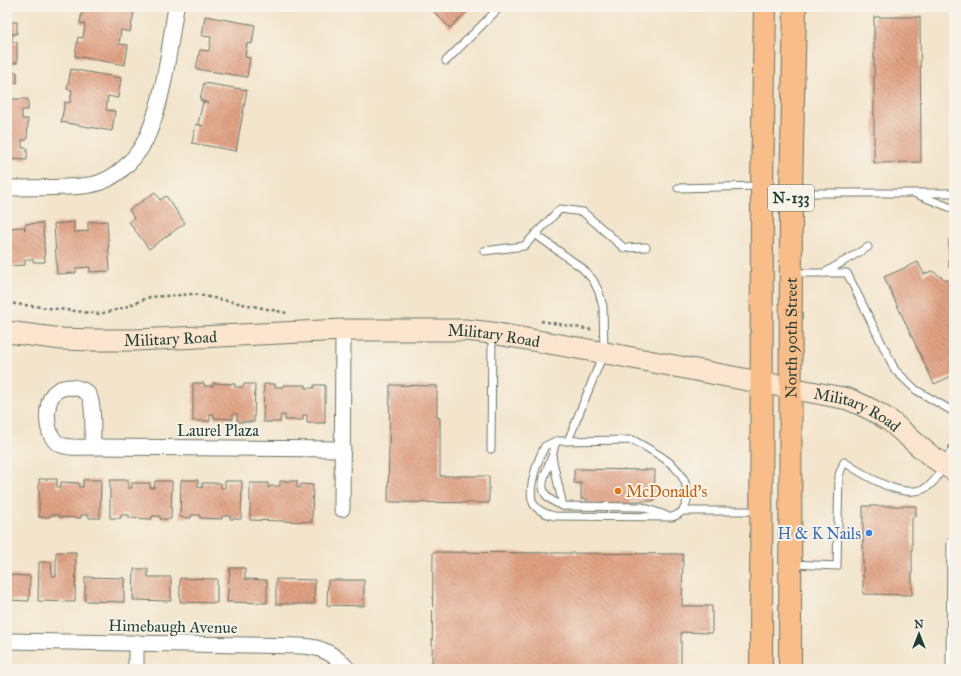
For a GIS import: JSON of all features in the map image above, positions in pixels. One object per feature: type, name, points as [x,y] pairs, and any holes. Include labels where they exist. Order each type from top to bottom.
[{"type":"main road","name":"North 90th Street","points":[[761,669],[762,186],[765,7]]},
{"type":"main road","name":"North 90th Street","points":[[790,669],[791,193],[795,7]]},
{"type":"main road","name":"Military Road","points":[[7,332],[62,339],[107,340],[343,330],[438,329],[492,333],[604,352],[848,399],[862,404],[889,421],[949,468]]},
{"type":"street","points":[[7,188],[91,185],[116,174],[132,160],[149,133],[163,84],[176,7]]},
{"type":"street","points":[[342,509],[343,330]]},
{"type":"street","name":"Laurel Plaza","points":[[93,447],[343,449]]},
{"type":"street","name":"Himebaugh Avenue","points":[[7,641],[301,646],[319,649],[337,657],[348,669]]},
{"type":"street","points":[[136,644],[136,669]]},
{"type":"lane","points":[[446,61],[500,7]]},
{"type":"lane","points":[[678,188],[762,186]]},
{"type":"lane","points":[[791,193],[954,193]]},
{"type":"lane","points":[[912,193],[954,209]]},
{"type":"lane","points":[[484,251],[524,246],[560,209],[583,212],[624,248],[646,247]]},
{"type":"lane","points":[[535,234],[582,268],[593,280],[600,292],[603,307],[604,352],[568,441]]},
{"type":"lane","points":[[824,273],[868,247]]},
{"type":"lane","points":[[791,273],[847,273],[895,370],[916,390],[954,412]]},
{"type":"lane","points":[[491,449],[492,333]]},
{"type":"lane","points":[[633,440],[666,460],[676,468],[683,477],[687,497],[686,507],[680,515],[672,517],[554,516],[544,514],[533,504],[533,479],[545,446],[556,441],[568,441],[633,440]]},
{"type":"lane","points":[[556,441],[544,476],[544,493],[549,500],[562,506],[642,507],[672,517]]},
{"type":"lane","points":[[790,564],[837,566],[839,475],[844,462],[875,482],[892,488],[906,490],[923,489],[949,468],[954,446]]},
{"type":"lane","points":[[552,456],[562,506]]},
{"type":"lane","points":[[683,511],[762,511]]},
{"type":"lane","points":[[950,669],[951,542],[954,542]]},
{"type":"path","points":[[7,303],[100,314],[123,308],[150,297],[194,294],[289,314]]},
{"type":"building","points":[[83,7],[101,7],[134,12],[130,32],[121,30],[119,44],[128,45],[125,65],[75,56],[78,37],[83,38],[85,24],[80,23]]},
{"type":"building","points":[[429,7],[472,7],[450,28]]},
{"type":"building","points":[[205,16],[255,25],[252,44],[247,43],[245,57],[250,58],[247,77],[196,69],[200,50],[209,51],[211,37],[202,36]]},
{"type":"building","points":[[874,17],[920,17],[921,162],[874,163]]},
{"type":"building","points":[[7,22],[17,22],[17,34],[12,34],[12,42],[17,42],[17,63],[12,63],[12,72],[17,72],[17,83],[7,83]]},
{"type":"building","points":[[71,69],[121,78],[118,98],[108,96],[106,110],[115,111],[112,131],[61,122],[65,102],[70,103],[72,90],[67,89]]},
{"type":"building","points":[[204,83],[247,90],[236,151],[192,143],[196,124],[203,126],[198,124],[203,102],[208,103],[200,100]]},
{"type":"building","points":[[7,99],[28,99],[28,110],[22,110],[22,119],[28,119],[27,140],[22,140],[22,148],[27,148],[27,160],[7,159]]},
{"type":"building","points":[[155,192],[160,200],[166,196],[185,223],[149,249],[129,222],[134,218],[129,210]]},
{"type":"building","points":[[107,221],[110,271],[90,272],[90,267],[76,268],[76,273],[57,274],[54,224],[74,222],[74,232],[88,231],[88,222]]},
{"type":"building","points":[[43,223],[45,262],[33,262],[33,259],[25,260],[25,265],[7,266],[7,228],[24,227],[25,230],[25,224]]},
{"type":"building","points":[[949,240],[954,240],[954,267],[949,267]]},
{"type":"building","points":[[918,262],[924,274],[932,271],[946,280],[954,280],[954,375],[934,384],[884,277]]},
{"type":"building","points":[[193,383],[204,383],[204,386],[213,386],[213,383],[235,384],[235,387],[243,387],[244,384],[255,384],[254,422],[237,422],[237,414],[233,414],[233,419],[214,418],[214,414],[210,414],[210,421],[193,421]]},
{"type":"building","points":[[264,384],[275,384],[275,387],[283,387],[283,385],[306,385],[306,388],[314,388],[314,385],[325,385],[325,423],[307,423],[307,415],[303,415],[303,420],[285,420],[285,415],[281,415],[280,422],[263,422]]},
{"type":"building","points":[[390,385],[437,386],[437,417],[440,418],[440,476],[489,476],[489,503],[388,502]]},
{"type":"building","name":"McDonald's","points":[[574,469],[655,470],[654,501],[631,501],[631,505],[587,505],[587,499],[581,499],[581,483],[574,483]]},
{"type":"building","points":[[39,479],[57,479],[57,487],[61,487],[61,482],[79,483],[79,487],[83,487],[83,480],[101,480],[100,518],[89,518],[89,515],[81,515],[81,518],[59,517],[59,515],[39,517]]},
{"type":"building","points":[[110,480],[128,480],[128,488],[132,488],[132,483],[150,483],[150,488],[154,488],[155,481],[172,481],[171,519],[160,519],[160,516],[152,516],[152,519],[129,518],[129,515],[121,515],[121,518],[110,518]]},
{"type":"building","points":[[181,480],[198,480],[198,487],[202,488],[202,483],[221,483],[221,488],[225,488],[225,481],[242,481],[241,519],[230,519],[230,516],[222,516],[222,519],[200,518],[200,515],[191,515],[191,518],[180,517]]},
{"type":"building","points":[[280,481],[297,481],[297,488],[300,488],[300,485],[303,484],[313,485],[312,522],[250,520],[250,483],[268,483],[268,488],[270,488],[270,486],[280,486]]},
{"type":"building","points":[[863,506],[916,506],[916,517],[912,517],[912,595],[863,594]]},
{"type":"building","points":[[7,509],[10,509],[10,521],[7,521]]},
{"type":"building","points":[[56,552],[76,552],[75,602],[38,601],[39,562],[51,562],[52,576],[56,576]]},
{"type":"building","points":[[433,552],[683,554],[682,606],[712,606],[712,633],[681,632],[681,669],[432,669]]},
{"type":"building","points":[[230,568],[245,568],[245,579],[267,580],[267,603],[227,602]]},
{"type":"building","points":[[134,569],[148,569],[148,577],[171,577],[171,601],[133,600]]},
{"type":"building","points":[[7,575],[30,576],[29,601],[7,600]]},
{"type":"building","points":[[85,577],[124,578],[124,602],[85,601]]},
{"type":"building","points":[[180,578],[217,579],[217,603],[180,602]]},
{"type":"building","points":[[276,579],[315,580],[314,604],[276,604]]},
{"type":"building","points":[[328,580],[364,580],[364,606],[327,605]]},
{"type":"place","name":"McDonald's","points":[[618,491]]},
{"type":"place","name":"H & K Nails","points":[[869,533]]}]
